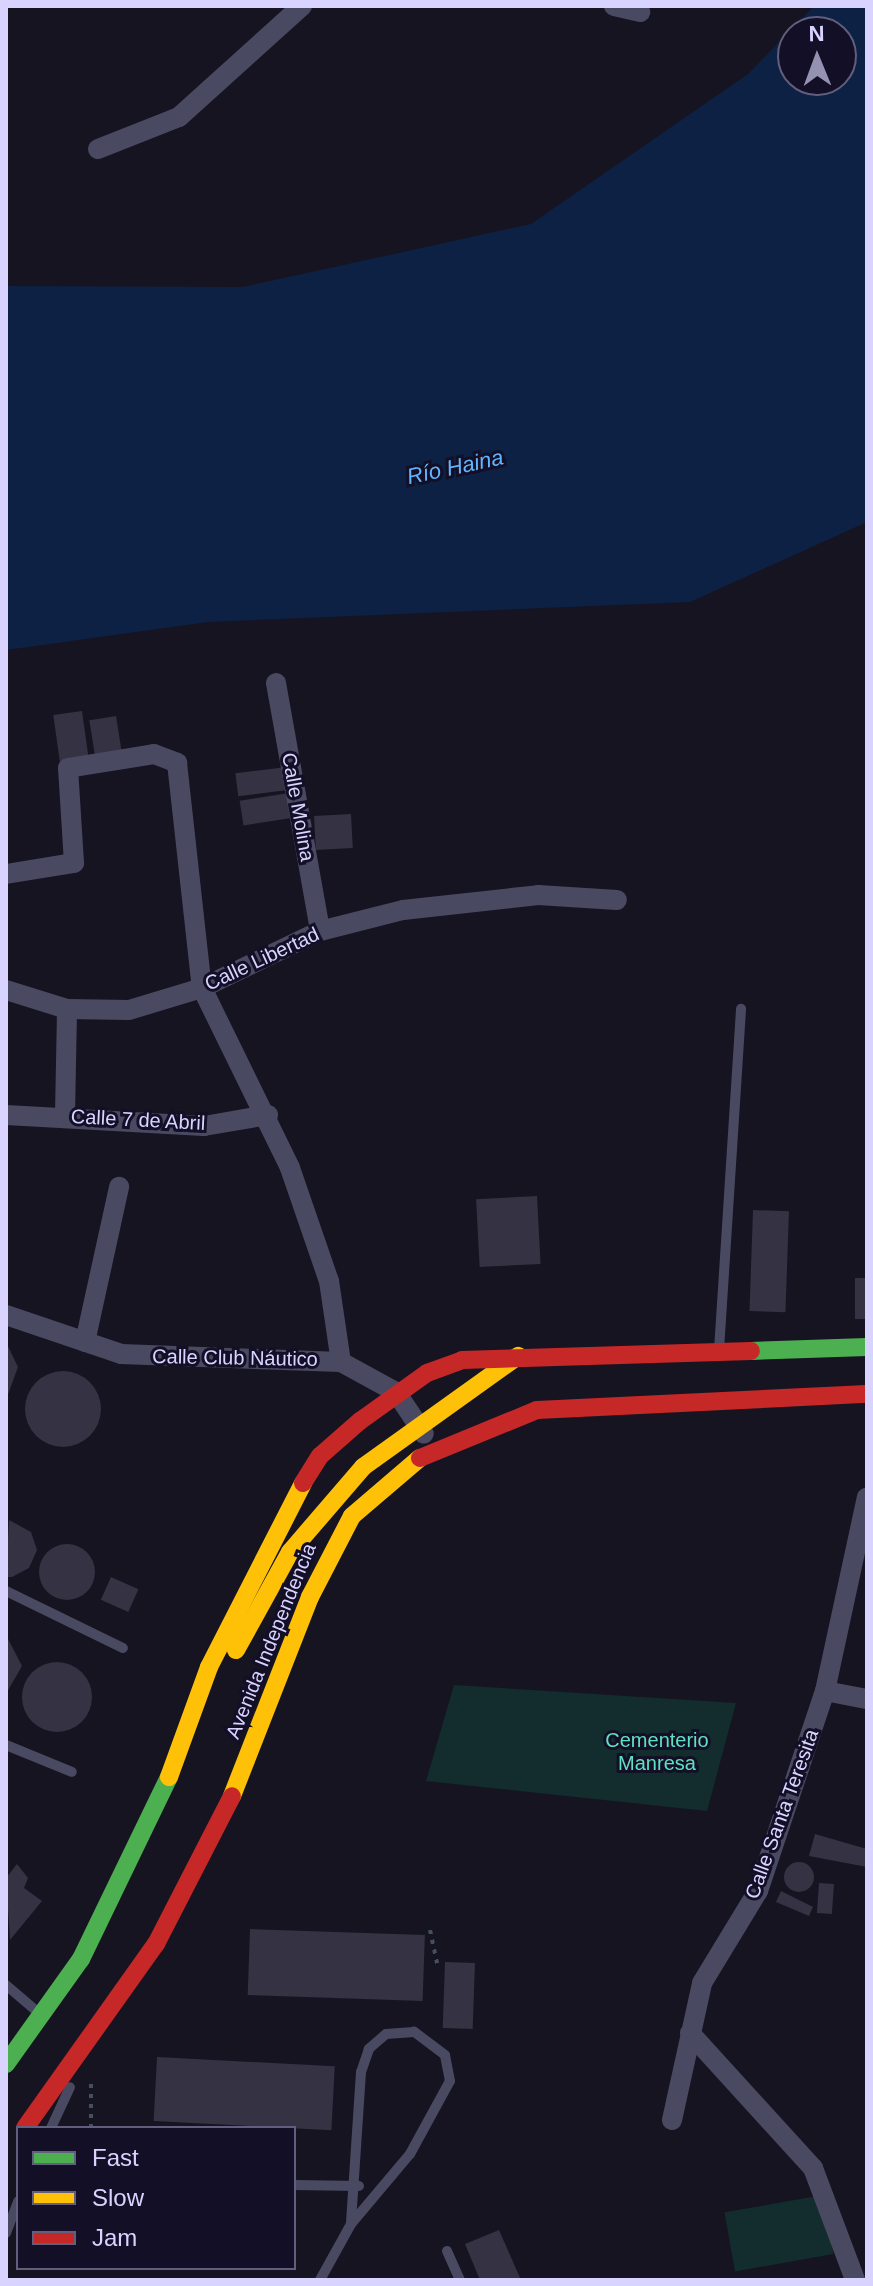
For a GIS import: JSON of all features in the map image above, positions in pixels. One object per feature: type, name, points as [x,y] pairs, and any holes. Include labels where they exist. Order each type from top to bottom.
[{"type":"street","points":[[98,149],[179,117],[302,6]]},
{"type":"street","points":[[614,6],[640,12]]},
{"type":"street","name":"Calle Molina","points":[[276,683],[320,931]]},
{"type":"street","points":[[6,874],[74,863],[68,768],[154,754],[177,763],[202,988],[268,1115],[329,1281],[341,1362]]},
{"type":"street","name":"Calle Libertad","points":[[6,990],[67,1009],[129,1010],[202,988],[320,931],[403,910],[538,895],[617,900]]},
{"type":"street","points":[[65,1115],[67,1009]]},
{"type":"street","name":"Calle 7 de Abril","points":[[6,1115],[65,1115],[204,1126],[268,1115]]},
{"type":"street","points":[[85,1342],[119,1187]]},
{"type":"street","name":"Calle Club Náutico","points":[[6,1315],[85,1342],[144,1356],[341,1362],[396,1392]]},
{"type":"street","name":"Avenida Independencia","points":[[198,1712],[209,1667],[279,1520],[320,1456],[396,1392],[462,1360],[603,1351],[719,1352],[867,1347]]},
{"type":"street","points":[[602,1390],[603,1351]]},
{"type":"street","name":"Avenida Independencia","points":[[6,2064],[42,2015],[120,1885],[198,1712],[309,1524],[417,1421],[520,1355]]},
{"type":"street","name":"Avenida Independencia","points":[[27,2126],[91,2042],[219,1829],[331,1550],[352,1516],[431,1448],[602,1390],[867,1394]]},
{"type":"street","points":[[396,1392],[417,1421],[431,1448]]},
{"type":"street","name":"Calle Santa Teresita","points":[[672,2120],[702,1983],[758,1891],[825,1691],[867,1497]]},
{"type":"street","points":[[825,1691],[867,1699]]},
{"type":"street","points":[[690,2033],[813,2168],[855,2280]]},
{"type":"lane","points":[[719,1352],[741,1009]]},
{"type":"lane","points":[[6,1591],[123,1648]]},
{"type":"lane","points":[[6,1745],[72,1772]]},
{"type":"lane","points":[[6,1985],[42,2015]]},
{"type":"lane","points":[[320,2280],[351,2224],[410,2154],[450,2081],[445,2055],[414,2032],[386,2034],[369,2049],[361,2072],[359,2186],[351,2224]]},
{"type":"lane","points":[[52,2126],[91,2042]]},
{"type":"lane","points":[[296,2185],[359,2186]]},
{"type":"lane","points":[[6,2233],[16,2206]]},
{"type":"lane","points":[[447,2251],[460,2280]]},
{"type":"path","points":[[430,1930],[438,1968]]},
{"type":"green space","name":"Cementerio Manresa","points":[[454,1685],[736,1703],[707,1811],[426,1781]]},
{"type":"green space","points":[[823,2195],[833,2254],[735,2271],[725,2212]]},
{"type":"water","name":"Río Haina","points":[[814,6],[867,6],[867,522],[690,602],[208,622],[6,650],[6,286],[243,287],[531,224],[748,74],[777,44],[777,96],[857,96],[857,16],[804,16]]},
{"type":"building","points":[[82,711],[89,759],[60,763],[53,715]]},
{"type":"building","points":[[116,716],[122,754],[95,758],[89,720]]},
{"type":"building","points":[[287,767],[290,790],[238,796],[235,773]]},
{"type":"building","points":[[289,793],[293,818],[244,826],[240,801]]},
{"type":"building","points":[[351,814],[353,848],[316,850],[314,816]]},
{"type":"building","points":[[537,1196],[541,1264],[480,1267],[476,1199]]},
{"type":"building","points":[[753,1210],[789,1211],[785,1312],[749,1311]]},
{"type":"building","points":[[855,1278],[867,1278],[867,1319],[855,1319]]},
{"type":"building","points":[[6,1342],[18,1367],[6,1400]]},
{"type":"building","points":[[56,1371],[70,1371],[84,1377],[95,1388],[101,1409],[98,1424],[90,1436],[70,1447],[56,1447],[42,1441],[31,1430],[25,1416],[25,1402],[31,1388],[42,1377]]},
{"type":"building","points":[[9,1520],[31,1532],[37,1550],[29,1568],[6,1577]]},
{"type":"building","points":[[67,1544],[87,1552],[95,1572],[87,1592],[67,1600],[47,1592],[39,1572],[47,1552]]},
{"type":"building","points":[[111,1577],[138,1589],[128,1612],[101,1600]]},
{"type":"building","points":[[6,1635],[22,1666],[6,1694]]},
{"type":"building","points":[[57,1662],[82,1672],[92,1697],[82,1722],[57,1732],[32,1722],[22,1697],[32,1672]]},
{"type":"building","points":[[815,1834],[867,1849],[867,1867],[809,1856]]},
{"type":"building","points":[[799,1862],[810,1866],[814,1877],[810,1888],[799,1892],[788,1888],[784,1877],[788,1866]]},
{"type":"building","points":[[17,1864],[28,1878],[24,1888],[42,1901],[10,1940],[6,1878]]},
{"type":"building","points":[[819,1883],[834,1884],[832,1914],[817,1913]]},
{"type":"building","points":[[781,1891],[813,1907],[809,1916],[776,1902]]},
{"type":"building","points":[[250,1929],[425,1935],[423,2001],[248,1995]]},
{"type":"building","points":[[445,1962],[475,1963],[473,2029],[443,2028]]},
{"type":"building","points":[[157,2057],[335,2066],[331,2130],[154,2121]]},
{"type":"building","points":[[499,2230],[521,2280],[480,2280],[465,2244]]},
{"type":"traffic: fast","points":[[751,1351],[867,1347]]},
{"type":"traffic: fast","points":[[6,2064],[81,1959],[169,1777]]},
{"type":"traffic: slow","points":[[236,1650],[290,1552],[363,1467],[518,1356]]},
{"type":"traffic: slow","points":[[232,1796],[310,1597],[352,1516],[420,1458]]},
{"type":"traffic: slow","points":[[169,1777],[209,1667],[303,1483]]},
{"type":"traffic: jam","points":[[303,1483],[320,1456],[360,1421],[427,1373],[462,1360],[751,1351]]},
{"type":"traffic: jam","points":[[420,1458],[537,1410],[867,1394]]},
{"type":"traffic: jam","points":[[26,2126],[156,1944],[232,1796]]}]
